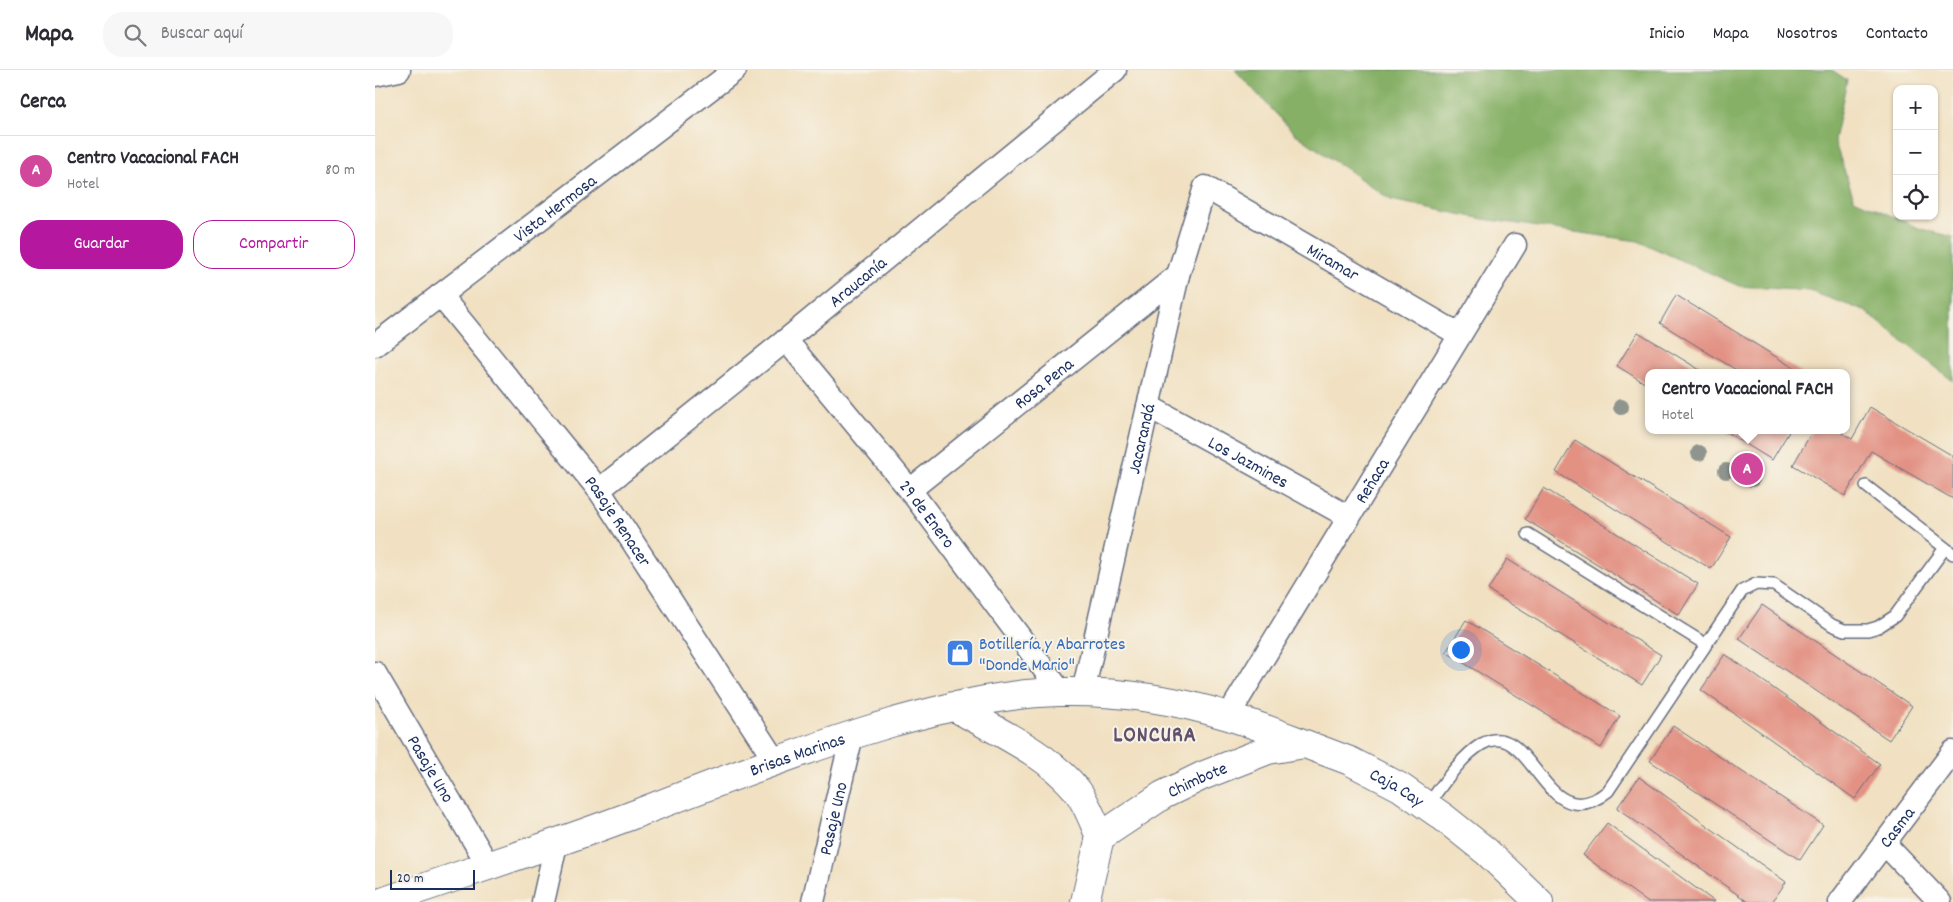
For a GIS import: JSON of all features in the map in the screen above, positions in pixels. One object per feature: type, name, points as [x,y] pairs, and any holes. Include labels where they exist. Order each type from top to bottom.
[{"type":"street","points":[[375,75],[399,70]]},
{"type":"street","name":"Vista Hermosa","points":[[375,345],[735,70]]},
{"type":"street","name":"Araucanía","points":[[599,490],[786,340],[1115,70]]},
{"type":"street","name":"Jacarandá","points":[[1072,692],[1148,406],[1178,275],[1205,187]]},
{"type":"street","name":"Miramar","points":[[1205,187],[1460,335]]},
{"type":"street","name":"Reñaca","points":[[1228,716],[1515,245]]},
{"type":"street","name":"Rosa Pena","points":[[910,490],[1178,275]]},
{"type":"street","name":"Pasaje Renacer","points":[[440,295],[599,490],[775,761]]},
{"type":"street","points":[[375,326],[409,319]]},
{"type":"street","name":"29 de Enero","points":[[786,340],[910,490],[1072,692]]},
{"type":"street","name":"Los Jazmines","points":[[1148,406],[1349,517]]},
{"type":"street","name":"Pasaje Uno","points":[[375,673],[488,865]]},
{"type":"street","name":"Brisas Marinas","points":[[382,902],[488,865],[556,844],[775,761],[852,735],[953,706],[999,697],[1072,692],[1156,698],[1228,716]]},
{"type":"street","points":[[953,706],[1033,751],[1077,790],[1088,808],[1100,837],[1085,902]]},
{"type":"street","name":"Caja Cay","points":[[1228,716],[1350,761],[1399,787],[1487,852],[1539,902]]},
{"type":"street","name":"Pasaje Uno","points":[[813,902],[852,735]]},
{"type":"street","name":"Chimbote","points":[[1100,837],[1163,795],[1202,776],[1268,750],[1305,744]]},
{"type":"street","name":"Casma","points":[[1840,902],[1953,752]]},
{"type":"street","points":[[1884,842],[1940,902]]},
{"type":"street","points":[[543,902],[556,844]]},
{"type":"lane","points":[[1427,806],[1443,783],[1469,755],[1482,744],[1492,740],[1501,740],[1517,746],[1548,787],[1565,800],[1586,802],[1602,796],[1608,791],[1737,596],[1749,586],[1756,584],[1774,585],[1832,625],[1844,630],[1856,631],[1878,627],[1895,616],[1949,551],[1866,486]]},
{"type":"lane","points":[[1528,534],[1705,644]]},
{"type":"green space","points":[[1235,70],[1832,70],[1847,80],[1834,140],[1854,199],[1893,216],[1893,220],[1901,220],[1921,229],[1953,237],[1953,381],[1865,311],[1809,291],[1739,286],[1638,241],[1483,219],[1391,200],[1294,133]]},
{"type":"building","points":[[1676,295],[1796,369],[1735,369],[1660,323]]},
{"type":"building","points":[[1638,332],[1698,369],[1645,369],[1645,383],[1617,366]]},
{"type":"building","points":[[1870,407],[1953,456],[1953,499],[1871,451],[1845,496],[1793,465],[1811,434],[1844,434],[1852,439]]},
{"type":"building","points":[[1730,434],[1788,434],[1772,460]]},
{"type":"building","points":[[1575,440],[1731,537],[1711,569],[1556,472]]},
{"type":"building","points":[[1544,488],[1698,584],[1679,615],[1525,519]]},
{"type":"building","points":[[1507,559],[1661,655],[1642,685],[1488,590]]},
{"type":"building","points":[[1762,605],[1912,706],[1889,740],[1739,639]]},
{"type":"building","points":[[1466,620],[1620,716],[1601,748],[1446,652]]},
{"type":"building","points":[[1725,654],[1880,764],[1855,799],[1701,690]]},
{"type":"building","points":[[1673,726],[1823,825],[1800,860],[1650,761]]},
{"type":"building","points":[[1639,777],[1786,882],[1772,902],[1748,902],[1617,808]]},
{"type":"building","points":[[1607,823],[1715,902],[1647,902],[1583,855]]},
{"type":"place","name":"Centro Vacacional FACH","points":[[1747,469]]},
{"type":"place","name":"Botillería y Abarrotes \"Donde Mario\"","points":[[960,653]]},
{"type":"district","name":"LONCURA","points":[[1155,733]]}]
